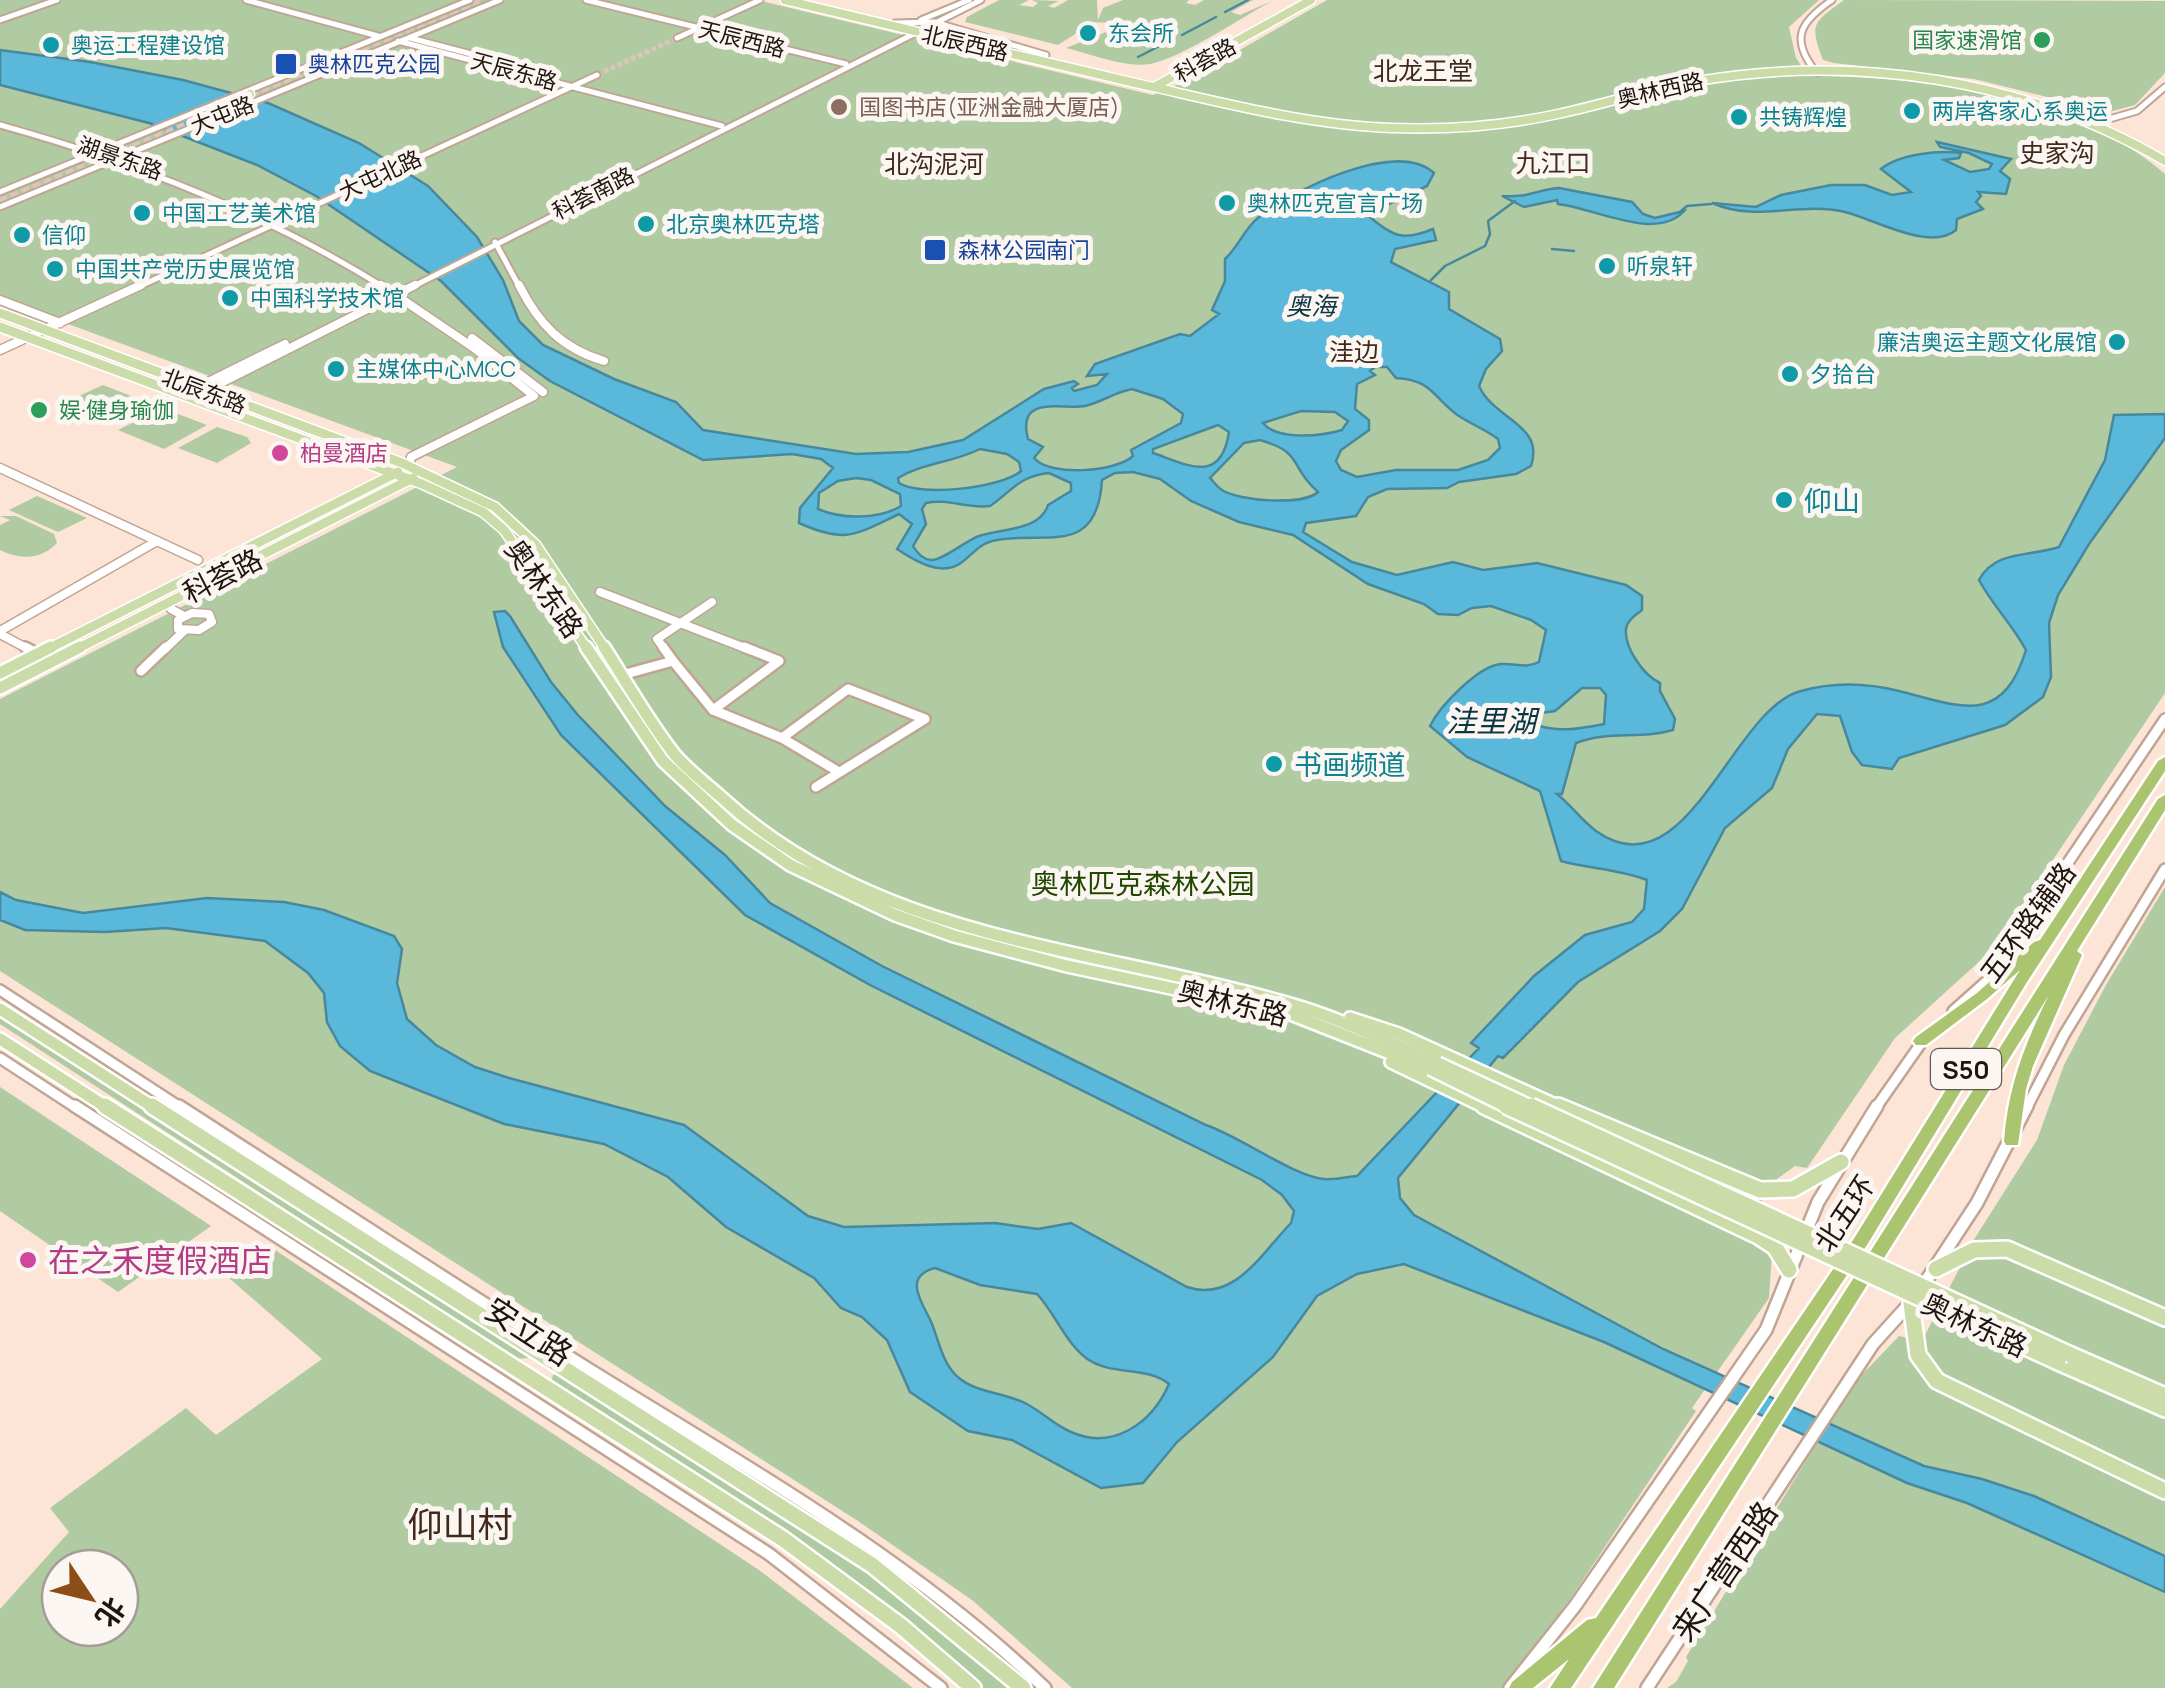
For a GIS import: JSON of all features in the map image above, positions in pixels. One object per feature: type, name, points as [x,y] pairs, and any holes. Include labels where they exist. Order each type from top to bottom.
[{"type":"highway","name":"北五环","points":[[1560,1688],[1861,1241],[2051,934],[2165,761]]},
{"type":"highway","name":"北五环","points":[[1602,1688],[2165,799]]},
{"type":"highway","points":[[2012,1141],[2013,1101],[2026,1054],[2096,908]]},
{"type":"highway","points":[[1921,1042],[1982,996],[2051,934]]},
{"type":"highway","points":[[1520,1688],[1614,1604]]},
{"type":"main road","name":"北辰西路","points":[[785,0],[1156,84]]},
{"type":"main road","name":"北辰西路","points":[[812,0],[912,28],[941,30],[1156,84]]},
{"type":"main road","name":"科荟路","points":[[1156,84],[1300,0]]},
{"type":"main road","name":"科荟路","points":[[1156,84],[1312,0]]},
{"type":"main road","name":"奥林西路","points":[[1156,84],[1317,121],[1419,129],[1534,119],[1706,79],[1814,70],[1965,86],[2038,103],[2165,152]]},
{"type":"main road","name":"大屯路","points":[[222,108],[254,95]]},
{"type":"main road","name":"奥林西路","points":[[2097,123],[2165,161]]},
{"type":"main road","name":"北辰东路","points":[[0,313],[410,473]]},
{"type":"main road","name":"北辰东路","points":[[0,327],[396,474]]},
{"type":"main road","name":"科荟路","points":[[0,688],[410,473]]},
{"type":"main road","name":"奥林东路","points":[[410,473],[483,512],[504,530],[663,761],[720,815],[790,865],[895,916],[954,936],[1067,966],[1290,1009]]},
{"type":"main road","name":"科荟路","points":[[0,674],[396,474],[423,473]]},
{"type":"main road","name":"奥林东路","points":[[423,473],[496,507],[536,544],[676,756],[708,789],[800,858],[904,907],[1006,940],[1290,1009]]},
{"type":"main road","name":"安立路","points":[[0,1009],[872,1565],[1023,1688]]},
{"type":"main road","points":[[1290,1009],[1438,1067],[1492,1076],[1748,1186],[1777,1194],[1801,1189],[1841,1162]]},
{"type":"main road","points":[[1290,1009],[1367,1022],[1438,1067],[1468,1096],[1775,1247],[1789,1270]]},
{"type":"main road","name":"安立路","points":[[0,1039],[783,1539],[902,1626],[973,1688]]},
{"type":"main road","name":"奥林东路","points":[[1438,1067],[1589,1147],[2064,1359],[2165,1409]]},
{"type":"main road","points":[[1713,1216],[1730,1214],[1750,1192],[1748,1186]]},
{"type":"main road","name":"奥林东路","points":[[1936,1269],[1974,1250],[2007,1249],[2165,1318]]},
{"type":"main road","name":"奥林东路","points":[[1911,1303],[1913,1344],[1921,1367],[1938,1381],[2165,1491]]},
{"type":"main road","name":"奥林东路","points":[[2064,1359],[2165,1396]]},
{"type":"street","points":[[0,19],[53,0]]},
{"type":"street","name":"天辰东路","points":[[246,0],[580,82],[724,124]]},
{"type":"street","name":"天辰东路","points":[[264,0],[384,35]]},
{"type":"street","name":"大屯路","points":[[0,204],[176,134],[358,46],[470,0]]},
{"type":"street","name":"大屯路","points":[[0,192],[156,128],[376,51],[500,0]]},
{"type":"street","name":"天辰西路","points":[[586,0],[845,65]]},
{"type":"street","points":[[677,38],[760,0]]},
{"type":"street","points":[[912,28],[969,0]]},
{"type":"street","name":"科荟南路","points":[[200,390],[912,28],[934,22],[969,0]]},
{"type":"street","name":"科荟南路","points":[[845,65],[912,28],[981,0]]},
{"type":"street","points":[[1814,70],[1800,32],[1805,20],[1832,0]]},
{"type":"street","points":[[822,9],[908,25],[934,22],[1046,55]]},
{"type":"street","points":[[912,28],[941,30]]},
{"type":"street","name":"天辰东路","points":[[404,40],[724,124]]},
{"type":"street","points":[[358,46],[376,51]]},
{"type":"street","name":"大屯北路","points":[[0,350],[597,74]]},
{"type":"street","points":[[2097,123],[2147,106],[2165,87]]},
{"type":"street","name":"湖景东路","points":[[0,123],[120,158],[278,222],[398,290],[538,394]]},
{"type":"street","name":"科荟南路","points":[[484,245],[724,124]]},
{"type":"street","points":[[122,142],[119,146],[139,150]]},
{"type":"street","points":[[71,162],[89,162],[94,164],[93,169]]},
{"type":"street","points":[[496,242],[536,320],[561,342],[604,361]]},
{"type":"street","points":[[0,300],[60,322]]},
{"type":"street","name":"科荟路","points":[[410,473],[410,458],[538,394]]},
{"type":"street","points":[[0,468],[198,560]]},
{"type":"street","points":[[38,654],[0,632],[157,541]]},
{"type":"street","points":[[600,592],[778,661],[713,710]]},
{"type":"street","points":[[712,602],[657,639],[673,662],[713,710],[782,738],[839,772]]},
{"type":"street","points":[[171,609],[184,616]]},
{"type":"street","points":[[141,671],[184,631],[199,630],[213,619],[204,613],[184,616],[176,624],[184,631]]},
{"type":"street","points":[[622,675],[673,662]]},
{"type":"street","points":[[782,738],[848,689],[926,718],[816,787]]},
{"type":"street","name":"五环路辅路","points":[[1510,1688],[1575,1606],[1766,1330],[1818,1202],[1921,1042],[1990,978],[2165,719]]},
{"type":"street","name":"来广营西路","points":[[1647,1688],[1874,1344],[1936,1269],[2012,1141],[2064,1035],[2165,869]]},
{"type":"street","name":"安立路","points":[[0,990],[882,1553],[959,1610],[1045,1688]]},
{"type":"street","name":"安立路","points":[[0,1058],[753,1544],[880,1636],[941,1688]]},
{"type":"green space","name":"奥林匹克森林公园","points":[[0,0],[757,0],[1153,95],[1184,82],[1327,0],[1819,0],[1789,27],[1796,58],[1808,76],[1899,80],[1996,96],[2088,126],[2129,147],[2165,174],[2165,693],[1993,949],[1895,1038],[1807,1168],[1795,1166],[1777,1179],[1737,1236],[1772,1252],[1769,1298],[1692,1408],[1696,1411],[1568,1602],[1504,1688],[1072,1688],[972,1600],[858,1521],[0,971],[0,699],[457,467],[0,299]]},
{"type":"green space","points":[[999,0],[1029,0],[1019,5],[1033,7],[1038,3],[1032,0],[1059,1],[1048,6],[1054,8],[1068,0],[1097,0],[1098,20],[1103,8],[1123,0],[1189,0],[1186,3],[1195,5],[1204,0],[1253,0],[1231,12],[1240,15],[1274,0],[1178,54],[1140,65],[1066,48],[1126,24],[1094,22],[1058,45],[965,22],[967,17]]},
{"type":"green space","name":"国家速滑馆","points":[[1844,0],[2165,1],[2165,73],[2135,105],[2109,112],[1974,79],[1834,63],[1823,60],[1815,31],[1820,19]]},
{"type":"green space","points":[[103,385],[154,405],[124,422],[70,400]]},
{"type":"green space","points":[[160,409],[207,425],[164,449],[118,430]]},
{"type":"green space","points":[[217,427],[247,437],[251,443],[217,463],[178,448]]},
{"type":"green space","points":[[37,496],[87,518],[58,532],[9,510]]},
{"type":"green space","points":[[0,516],[16,516],[54,534],[57,543],[30,557],[0,550],[0,525],[10,520]]},
{"type":"green space","points":[[2165,887],[2165,1688],[1667,1688],[1676,1682],[1688,1661],[1686,1657],[1853,1384],[1899,1336],[1922,1341],[1975,1238],[2037,1140],[2064,1065]]},
{"type":"green space","points":[[0,1010],[530,1355],[516,1359],[0,1024]]},
{"type":"green space","points":[[0,1087],[211,1226],[118,1292],[0,1211]]},
{"type":"green space","points":[[272,1248],[759,1570],[913,1688],[0,1688],[0,1609],[40,1564],[40,1648],[140,1648],[140,1548],[55,1548],[69,1532],[50,1508],[186,1408],[216,1435],[322,1359],[206,1258]]},
{"type":"green space","points":[[563,1372],[849,1558],[957,1642],[1007,1688],[983,1688],[932,1644],[551,1384],[553,1375]]},
{"type":"water","points":[[0,50],[183,80],[268,103],[359,143],[428,186],[477,237],[503,280],[519,321],[543,345],[614,379],[676,402],[703,430],[856,454],[908,452],[963,440],[1044,389],[1074,381],[1078,384],[1072,388],[1074,391],[1097,385],[1107,374],[1087,376],[1095,364],[1180,334],[1190,336],[1219,314],[1212,310],[1225,281],[1225,259],[1254,222],[1274,206],[1345,172],[1395,161],[1417,164],[1434,173],[1427,186],[1374,211],[1370,217],[1399,235],[1433,229],[1436,240],[1395,249],[1391,262],[1449,292],[1449,309],[1500,339],[1502,351],[1486,369],[1479,386],[1495,407],[1525,431],[1533,452],[1531,466],[1516,474],[1459,482],[1447,488],[1387,489],[1368,497],[1356,516],[1306,523],[1303,532],[1352,562],[1397,575],[1453,562],[1483,570],[1537,563],[1626,585],[1642,596],[1642,610],[1628,623],[1626,636],[1636,660],[1660,683],[1660,691],[1675,719],[1673,730],[1576,743],[1562,794],[1557,794],[1596,831],[1628,844],[1657,839],[1683,820],[1753,729],[1776,705],[1801,691],[1862,685],[1941,702],[1976,705],[1991,701],[2004,691],[2016,675],[2026,650],[1979,580],[2003,559],[2059,547],[2105,460],[2114,415],[2165,414],[2165,438],[2089,544],[2058,595],[2049,623],[2051,677],[2043,697],[2005,725],[1899,758],[1892,769],[1862,765],[1852,752],[1840,716],[1817,714],[1788,749],[1772,788],[1725,828],[1682,909],[1660,931],[1578,982],[1503,1058],[1498,1056],[1398,1178],[1400,1198],[1414,1215],[1663,1349],[1924,1466],[2034,1496],[2165,1556],[2165,1592],[1967,1503],[1907,1483],[1604,1342],[1404,1264],[1357,1274],[1317,1296],[1273,1357],[1177,1442],[1143,1483],[1101,1488],[1012,1440],[968,1431],[910,1392],[887,1340],[862,1317],[841,1308],[814,1278],[726,1227],[668,1177],[604,1144],[504,1124],[370,1071],[340,1046],[327,1022],[324,993],[308,973],[265,941],[166,928],[105,932],[25,930],[0,920],[0,892],[16,900],[83,913],[207,898],[284,902],[324,910],[394,936],[402,949],[397,983],[407,1019],[436,1045],[475,1067],[509,1078],[684,1125],[808,1216],[844,1227],[995,1223],[1038,1229],[1071,1223],[1187,1287],[1204,1290],[1219,1288],[1245,1273],[1291,1223],[1294,1211],[1282,1195],[1262,1180],[870,985],[745,915],[561,735],[503,647],[494,612],[505,611],[510,616],[551,682],[577,714],[665,806],[725,855],[770,903],[882,966],[1311,1176],[1357,1176],[1479,1048],[1471,1043],[1534,976],[1585,935],[1632,922],[1644,909],[1647,880],[1561,861],[1540,791],[1467,757],[1430,726],[1451,698],[1492,666],[1539,662],[1546,630],[1531,620],[1491,606],[1472,608],[1458,615],[1438,614],[1424,604],[1368,584],[1293,535],[1239,522],[1191,501],[1160,479],[1133,472],[1115,473],[1102,480],[1098,505],[1090,522],[1078,531],[1048,538],[992,541],[953,567],[937,568],[897,549],[912,524],[899,514],[850,534],[815,530],[799,523],[800,508],[833,468],[821,459],[792,454],[703,460],[550,381],[518,358],[441,281],[316,196],[257,165],[149,123],[0,85]],"holes":[[[1375,367],[1387,367],[1396,378],[1424,386],[1456,414],[1498,439],[1500,448],[1488,460],[1458,470],[1396,470],[1357,477],[1341,470],[1336,461],[1341,450],[1369,430],[1369,420],[1355,409],[1357,384],[1375,375],[1370,371]],[[1132,389],[1163,399],[1183,414],[1181,423],[1131,450],[1133,456],[1113,466],[1068,470],[1034,458],[1043,447],[1028,439],[1026,425],[1035,410],[1085,406]],[[1301,411],[1335,412],[1348,421],[1342,430],[1312,435],[1289,435],[1263,423]],[[1218,425],[1229,432],[1219,459],[1211,465],[1190,466],[1153,453],[1153,449]],[[1260,440],[1290,455],[1318,492],[1299,499],[1256,499],[1230,494],[1210,478],[1244,443]],[[980,449],[1007,454],[1019,462],[1021,471],[997,482],[961,489],[924,489],[899,483],[898,478]],[[1049,473],[1071,483],[1071,491],[1048,505],[1037,520],[979,536],[935,560],[922,557],[913,546],[926,524],[922,509],[926,503],[990,506],[1030,477]],[[871,480],[900,494],[901,506],[871,516],[837,515],[818,509],[819,493],[838,481]],[[1582,688],[1600,688],[1606,695],[1604,724],[1577,729],[1533,724],[1533,714],[1555,711]],[[935,1268],[980,1285],[1037,1294],[1086,1358],[1107,1367],[1160,1378],[1169,1384],[1152,1411],[1129,1430],[1102,1438],[1071,1432],[1025,1403],[974,1387],[959,1378],[945,1360],[917,1285],[925,1272]]]},
{"type":"water","points":[[1937,142],[2011,159],[2000,171],[2010,179],[2006,194],[1978,192],[1981,196],[1976,202],[1983,209],[1957,219],[1956,230],[1945,236],[1917,236],[1828,209],[1762,212],[1712,203],[1756,207],[1781,195],[1831,185],[1865,185],[1892,195],[1911,192],[1881,169],[1920,154],[1961,153],[1959,158],[1944,160],[1970,172],[1989,169],[1992,164],[1969,153],[1940,147]]},
{"type":"water","points":[[1559,188],[1632,202],[1643,214],[1655,218],[1684,211],[1658,224],[1642,223],[1558,204],[1557,200],[1524,207],[1502,196]]},
{"type":"waterway","points":[[1225,12],[1248,0]]},
{"type":"waterway","points":[[1182,35],[1216,17]]},
{"type":"waterway","points":[[1138,57],[1173,39]]},
{"type":"waterway","points":[[1431,280],[1445,266],[1485,246],[1490,234],[1488,221],[1515,201]]},
{"type":"waterway","points":[[1681,211],[1687,206],[1711,204]]},
{"type":"waterway","points":[[1552,249],[1574,251]]},
{"type":"tunnel","points":[[250,94],[479,0]]},
{"type":"tunnel","points":[[597,75],[677,38]]},
{"type":"tunnel","points":[[0,202],[226,109]]},
{"type":"place","name":"东会所","points":[[1088,33]]},
{"type":"place","name":"国家速滑馆","points":[[2042,40]]},
{"type":"place","name":"奥运工程建设馆","points":[[51,45]]},
{"type":"place","name":"奥林匹克公园","points":[[286,64]]},
{"type":"place","name":"国图书店(亚洲金融大厦店)","points":[[839,107]]},
{"type":"place","name":"两岸客家心系奥运","points":[[1912,111]]},
{"type":"place","name":"共铸辉煌","points":[[1739,117]]},
{"type":"place","name":"奥林匹克宣言广场","points":[[1227,203]]},
{"type":"place","name":"中国工艺美术馆","points":[[142,213]]},
{"type":"place","name":"北京奥林匹克塔","points":[[646,224]]},
{"type":"place","name":"信仰","points":[[22,235]]},
{"type":"place","name":"森林公园南门","points":[[935,250]]},
{"type":"place","name":"听泉轩","points":[[1607,266]]},
{"type":"place","name":"中国共产党历史展览馆","points":[[55,269]]},
{"type":"place","name":"中国科学技术馆","points":[[230,298]]},
{"type":"place","name":"廉洁奥运主题文化展馆","points":[[2117,342]]},
{"type":"place","name":"主媒体中心MCC","points":[[336,369]]},
{"type":"place","name":"夕拾台","points":[[1790,374]]},
{"type":"place","name":"娱·健身瑜伽","points":[[39,410]]},
{"type":"place","name":"柏曼酒店","points":[[280,453]]},
{"type":"place","name":"仰山","points":[[1784,500]]},
{"type":"place","name":"书画频道","points":[[1274,764]]},
{"type":"place","name":"在之禾度假酒店","points":[[28,1260]]},
{"type":"district","name":"北龙王堂","points":[[1423,70]]},
{"type":"district","name":"史家沟","points":[[2057,152]]},
{"type":"district","name":"九江口","points":[[1553,162]]},
{"type":"district","name":"北沟泥河","points":[[934,163]]},
{"type":"district","name":"洼边","points":[[1354,351]]},
{"type":"district","name":"仰山村","points":[[460,1524]]},
{"type":"water label","name":"奥海","points":[[1311,305]]},
{"type":"water label","name":"洼里湖","points":[[1491,720]]}]
